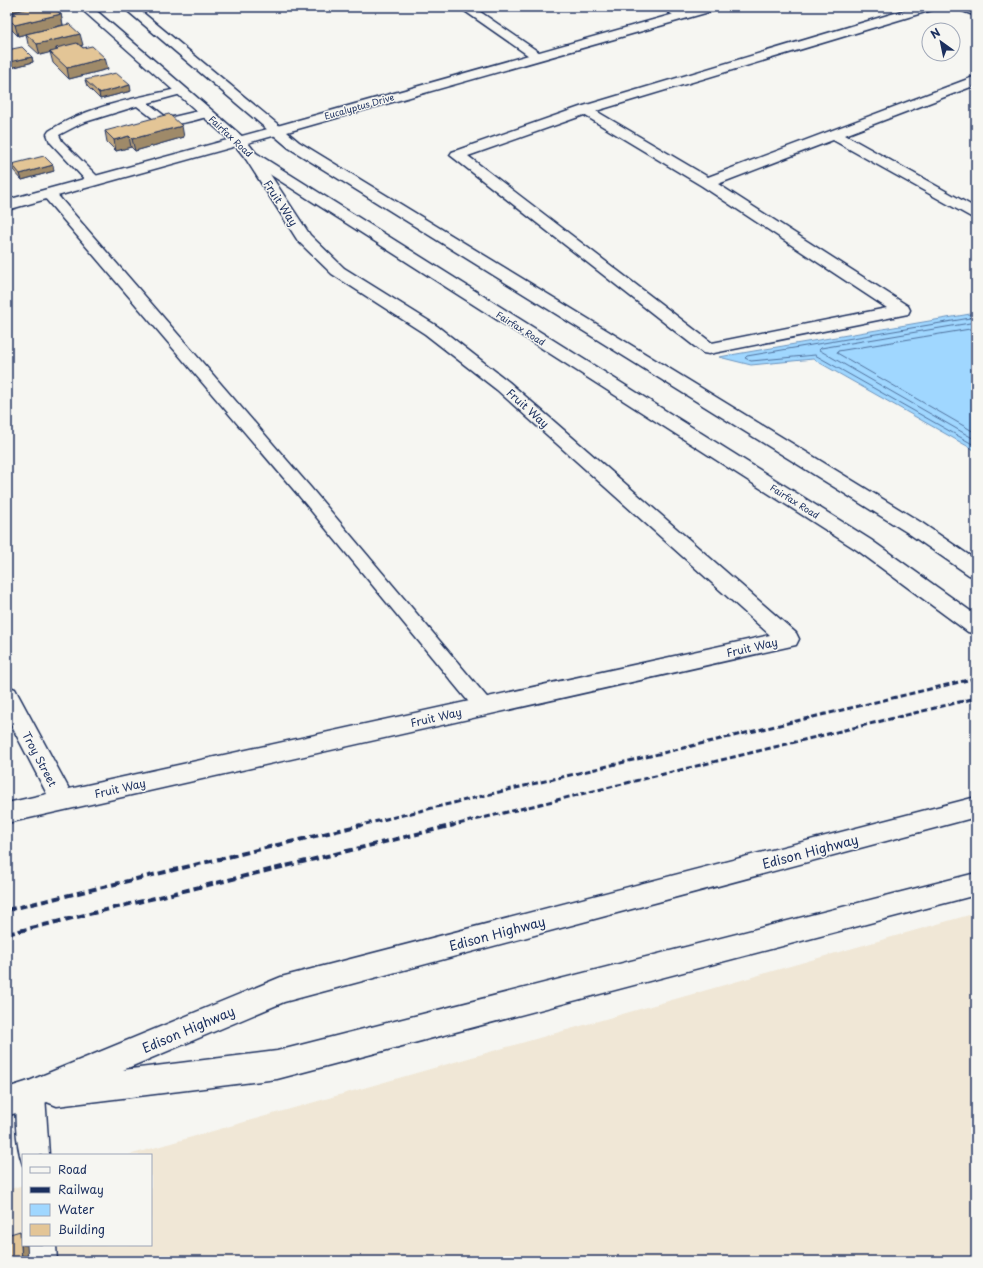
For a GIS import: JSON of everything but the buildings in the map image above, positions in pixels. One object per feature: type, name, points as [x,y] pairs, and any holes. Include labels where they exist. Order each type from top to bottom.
[{"type":"street","name":"Fairfax Road","points":[[85,7],[239,141],[251,156],[864,544],[976,626]]},
{"type":"street","points":[[129,7],[275,131],[294,145],[914,528],[976,570]]},
{"type":"street","points":[[465,7],[537,56]]},
{"type":"street","name":"Eucalyptus Drive","points":[[7,205],[275,131],[712,7]]},
{"type":"street","points":[[585,110],[707,183],[902,310],[709,349],[457,155],[585,110],[928,7]]},
{"type":"street","points":[[964,7],[976,12]]},
{"type":"street","points":[[707,183],[835,136],[970,83],[976,91]]},
{"type":"street","points":[[835,136],[976,214]]},
{"type":"street","name":"Fruit Way","points":[[7,813],[788,639],[503,386],[431,330],[338,271],[304,238],[251,156]]},
{"type":"street","name":"Troy Street","points":[[7,695],[63,801]]},
{"type":"street","name":"Edison Highway","points":[[19,1099],[281,990],[976,807]]},
{"type":"street","points":[[34,1154],[19,1099],[277,1065],[976,884]]},
{"type":"street","points":[[40,1246],[41,1261]]},
{"type":"lane","points":[[665,7],[680,16]]},
{"type":"lane","points":[[94,181],[56,142],[53,134],[61,128],[181,91]]},
{"type":"lane","points":[[140,103],[163,120],[173,121],[207,113]]},
{"type":"lane","points":[[49,194],[305,492],[484,707]]},
{"type":"shaded area","points":[[976,913],[976,1261],[7,1261],[7,1190],[22,1185],[22,1246],[152,1246],[152,1154],[132,1154]]},
{"type":"water","points":[[976,313],[976,451],[813,359],[751,365],[719,357]]},
{"type":"railway","points":[[357,826],[976,678]]},
{"type":"railway","points":[[450,826],[976,698]]},
{"type":"railway","points":[[7,910],[361,825]]},
{"type":"railway","points":[[7,934],[454,825]]}]
